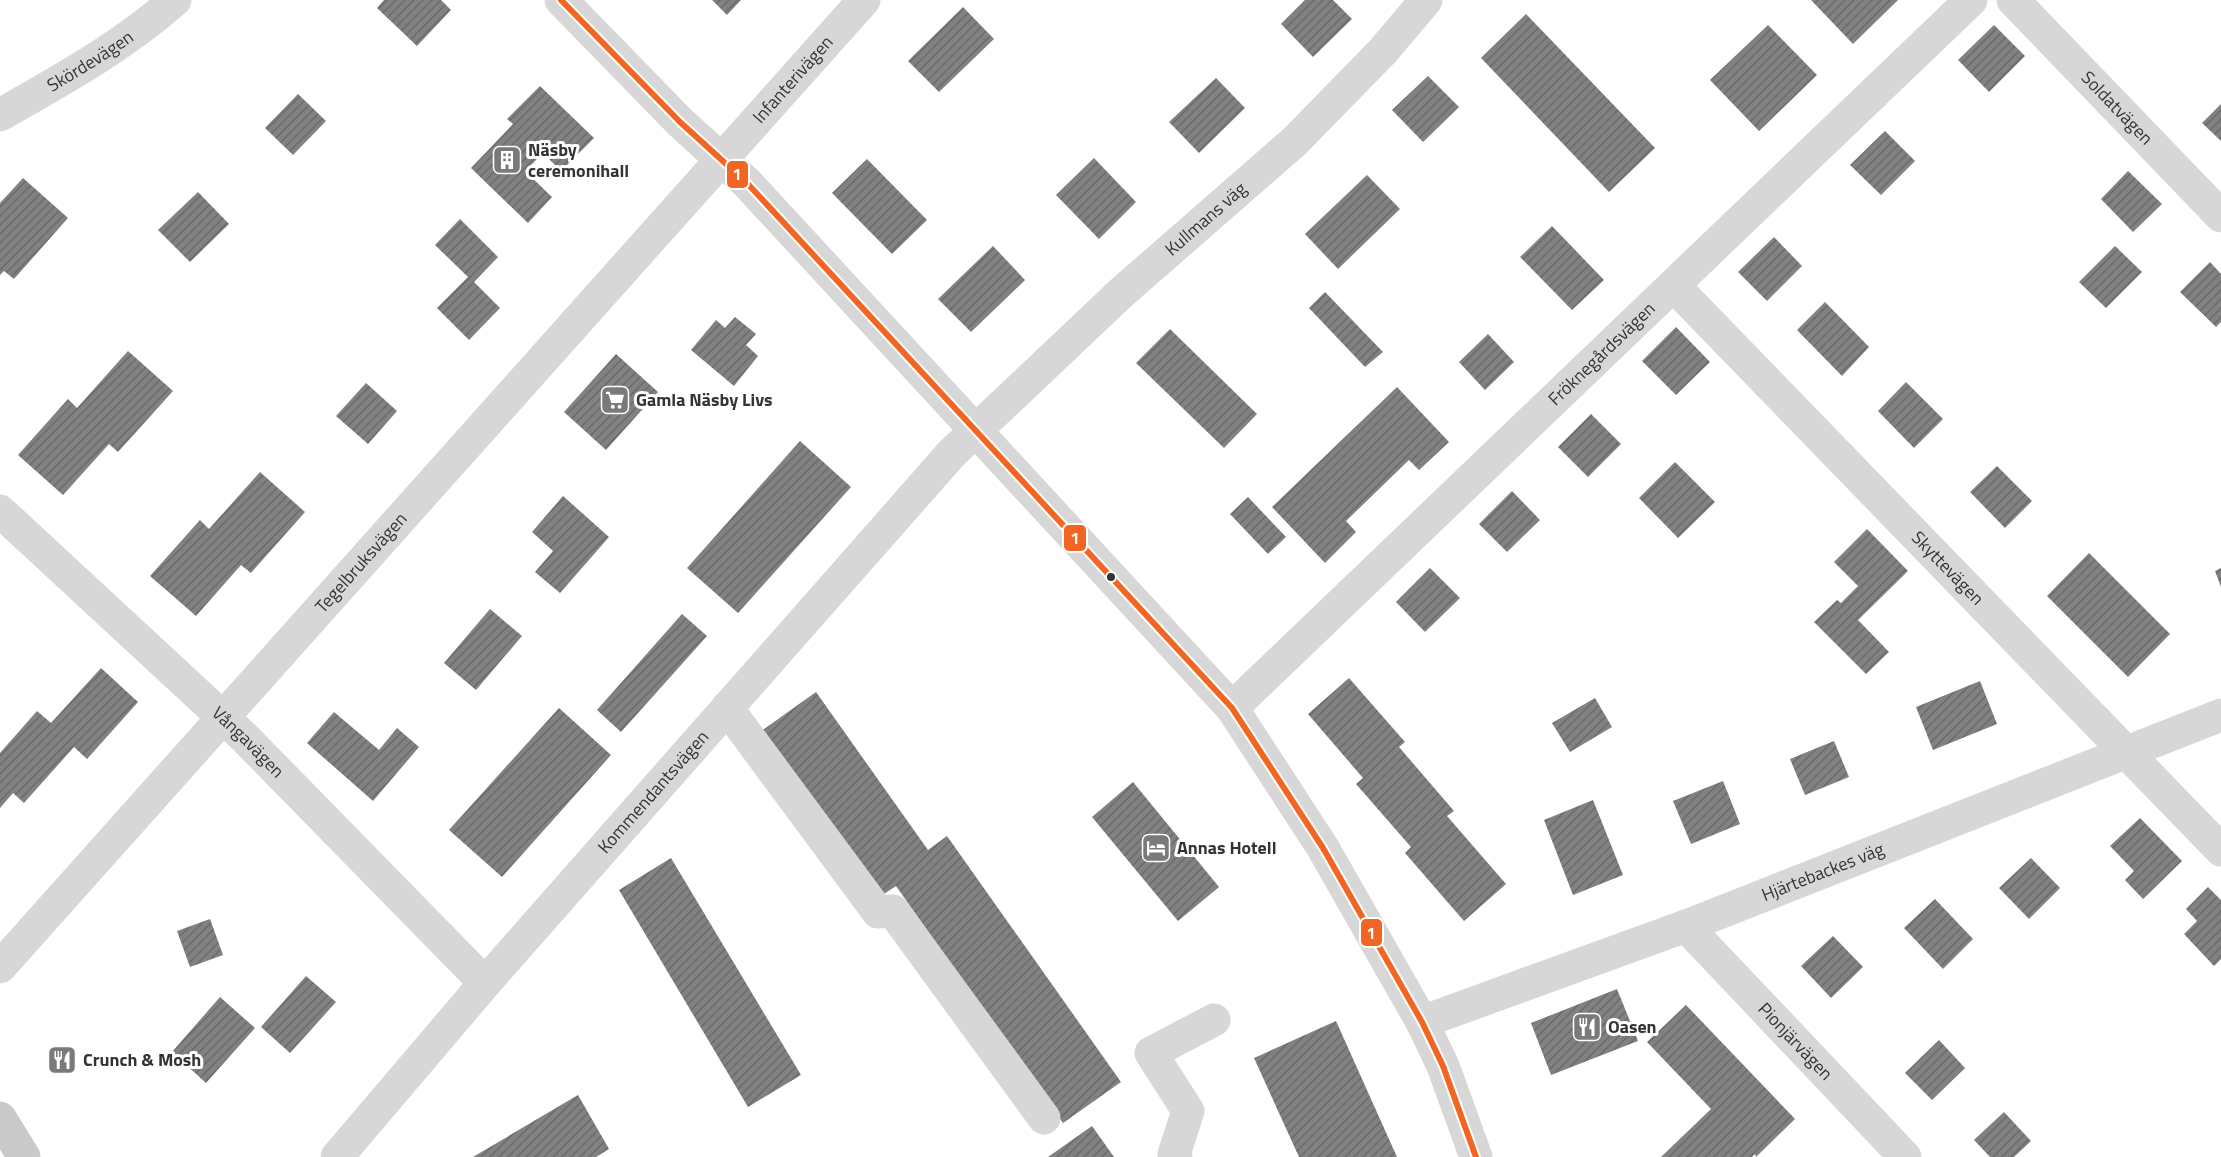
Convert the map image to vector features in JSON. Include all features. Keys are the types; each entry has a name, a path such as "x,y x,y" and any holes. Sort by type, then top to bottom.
{"main road":[{"path":"0,1118 24,1157"}],"street":[{"name":"Skördevägen","path":"0,115 96,60 151,22 175,0"},
{"path":"561,0 680,122 747,183 1233,708 1323,848 1422,1022 1443,1066 1476,1157"},
{"name":"Infanterivägen","path":"722,160 864,0"},
{"name":"Kullmans väg","path":"975,431 1121,293 1294,142 1383,51 1426,0"},
{"name":"Fröknegårdsvägen","path":"1233,708 1971,0"},
{"name":"Soldatvägen","path":"2013,0 2221,216"},
{"name":"Tegelbruksvägen","path":"0,967 722,160"},
{"name":"Skyttevägen","path":"1674,286 2221,850"},
{"name":"Kommendantsvägen","path":"337,1157 485,983 952,453 975,431"},
{"name":"Vångavägen","path":"0,511 223,718 485,983"},
{"path":"728,708 878,912 892,911 1044,1118"},
{"name":"Hjärtebackes väg","path":"1422,1022 1686,926 2221,715"},
{"name":"Pionjärvägen","path":"1686,926 1905,1157"},
{"path":"1176,1157 1174,1154 1188,1111 1150,1053 1214,1020"}],"building":[{"path":"384,0 441,0 451,10 417,46 377,8"},
{"path":"712,0 741,0 727,15"},
{"path":"1305,0 1333,0 1352,19 1313,57 1281,24"},
{"path":"1811,0 1898,0 1853,44"},
{"path":"963,7 994,39 939,92 908,61"},
{"path":"1526,14 1655,148 1609,192 1481,58"},
{"path":"1768,25 1817,75 1759,131 1710,80"},
{"path":"1994,25 2025,56 1989,92 1958,60"},
{"path":"1428,76 1459,107 1423,142 1392,110"},
{"path":"1216,78 1245,108 1199,153 1169,122"},
{"name":"Näsby ceremonihall","path":"540,86 594,138 561,171 543,153 525,171 552,197 528,223 471,168 513,124 507,119"},
{"path":"298,94 326,121 293,155 265,128"},
{"path":"2221,104 2221,141 2202,123"},
{"path":"1885,131 1915,161 1881,195 1850,165"},
{"path":"1094,158 1136,202 1099,239 1056,195"},
{"path":"867,159 927,220 892,254 832,193"},
{"path":"2128,171 2162,204 2133,232 2101,199"},
{"path":"1367,175 1400,209 1338,269 1305,234"},
{"path":"23,178 68,218 14,279 4,271 0,275 0,203"},
{"path":"198,192 229,224 190,262 158,230"},
{"path":"460,219 498,257 474,282 500,308 469,340 437,308 468,277 435,245"},
{"path":"1552,226 1604,280 1572,310 1520,257"},
{"path":"1774,237 1802,266 1767,301 1738,272"},
{"path":"993,246 1025,280 971,332 938,299"},
{"path":"2115,246 2142,272 2106,308 2079,282"},
{"path":"2210,262 2221,274 2221,322 2216,327 2180,292"},
{"path":"1325,292 1383,352 1365,367 1309,308"},
{"path":"1825,302 1869,347 1842,376 1797,330"},
{"path":"735,317 756,334 746,345 758,356 734,386 691,350 716,320 725,328"},
{"path":"1676,327 1710,362 1676,395 1642,361"},
{"path":"1170,329 1257,414 1224,448 1136,363"},
{"path":"1488,334 1514,362 1485,390 1459,362"},
{"path":"128,351 173,391 118,452 109,444 63,495 18,455 68,399 77,408"},
{"path":"616,354 658,392 606,450 564,412"},
{"path":"1906,382 1943,419 1914,448 1878,411"},
{"path":"366,383 397,411 368,444 336,416"},
{"path":"1397,387 1449,442 1419,470 1409,460 1346,521 1356,532 1325,563 1272,507"},
{"path":"1591,414 1621,444 1588,477 1558,447"},
{"path":"800,441 851,487 738,613 687,568"},
{"path":"1675,462 1715,502 1678,538 1639,498"},
{"path":"1997,466 2032,501 2005,528 1970,492"},
{"path":"260,472 305,512 251,573 241,565 196,616 150,576 200,520 209,529"},
{"path":"1512,491 1540,520 1507,552 1479,524"},
{"path":"563,496 609,537 560,593 535,572 553,551 532,532"},
{"path":"1248,497 1286,537 1268,554 1230,514"},
{"path":"1867,529 1908,571 1858,620 1889,652 1866,674 1814,622 1837,600 1841,603 1858,586 1834,562"},
{"path":"2089,553 2170,634 2128,677 2047,596"},
{"path":"1430,568 1460,598 1425,632 1396,602"},
{"path":"2221,568 2221,587 2215,571"},
{"path":"490,609 522,636 476,690 444,663"},
{"path":"682,614 707,636 621,732 597,710"},
{"path":"101,668 138,702 87,759 74,747 24,803 13,793 0,808 0,753 37,711 51,723"},
{"path":"1349,678 1405,742 1399,747 1454,811 1447,816 1506,884 1464,921 1405,853 1411,847 1356,784 1363,778 1308,714"},
{"path":"1980,681 1997,724 1933,750 1916,707"},
{"path":"816,692 928,850 947,836 1121,1082 1063,1123 896,886 878,898 760,732"},
{"path":"1595,698 1612,727 1570,752 1552,723"},
{"path":"559,708 611,755 502,877 449,830"},
{"path":"334,712 379,750 397,728 419,747 373,801 307,743"},
{"path":"1834,741 1849,777 1805,795 1790,759"},
{"path":"1723,781 1740,824 1691,844 1673,801"},
{"path":"1133,782 1219,887 1178,921 1092,817"},
{"path":"1593,800 1623,875 1573,895 1544,820"},
{"path":"2140,818 2182,861 2143,899 2125,880 2134,871 2110,846"},
{"path":"671,858 801,1075 748,1107 619,890"},
{"path":"2031,858 2060,888 2029,919 1999,888"},
{"path":"2208,887 2221,900 2221,959 2214,966 2184,934 2197,921 2186,909"},
{"path":"1935,899 1973,939 1943,969 1904,928"},
{"path":"210,919 223,955 190,967 177,931"},
{"path":"1833,936 1863,967 1831,998 1801,966"},
{"path":"306,976 336,1002 290,1053 261,1027"},
{"path":"1617,989 1638,1041 1551,1075 1531,1023"},
{"path":"220,997 255,1028 206,1083 172,1052"},
{"path":"1686,1005 1795,1119 1756,1157 1755,1154 1752,1157 1661,1157 1711,1109 1647,1042"},
{"path":"1336,1021 1397,1157 1299,1157 1254,1058"},
{"path":"1939,1040 1965,1068 1932,1100 1905,1073"},
{"path":"578,1095 609,1149 596,1157 473,1157"},
{"path":"2004,1112 2031,1141 2014,1157 1990,1157 1974,1140"},
{"path":"1092,1126 1114,1157 1048,1157"}],"transit line":[{"name":"1","path":"561,0 680,122 747,183 1232,708 1323,848 1422,1022 1443,1066 1476,1157"}],"place":[{"name":"Näsby ceremonihall","path":"507,160"},
{"name":"Gamla Näsby Livs","path":"615,400"},
{"name":"Annas Hotell","path":"1156,848"},
{"name":"Oasen","path":"1587,1027"},
{"name":"Crunch & Mosh","path":"62,1060"}]}
